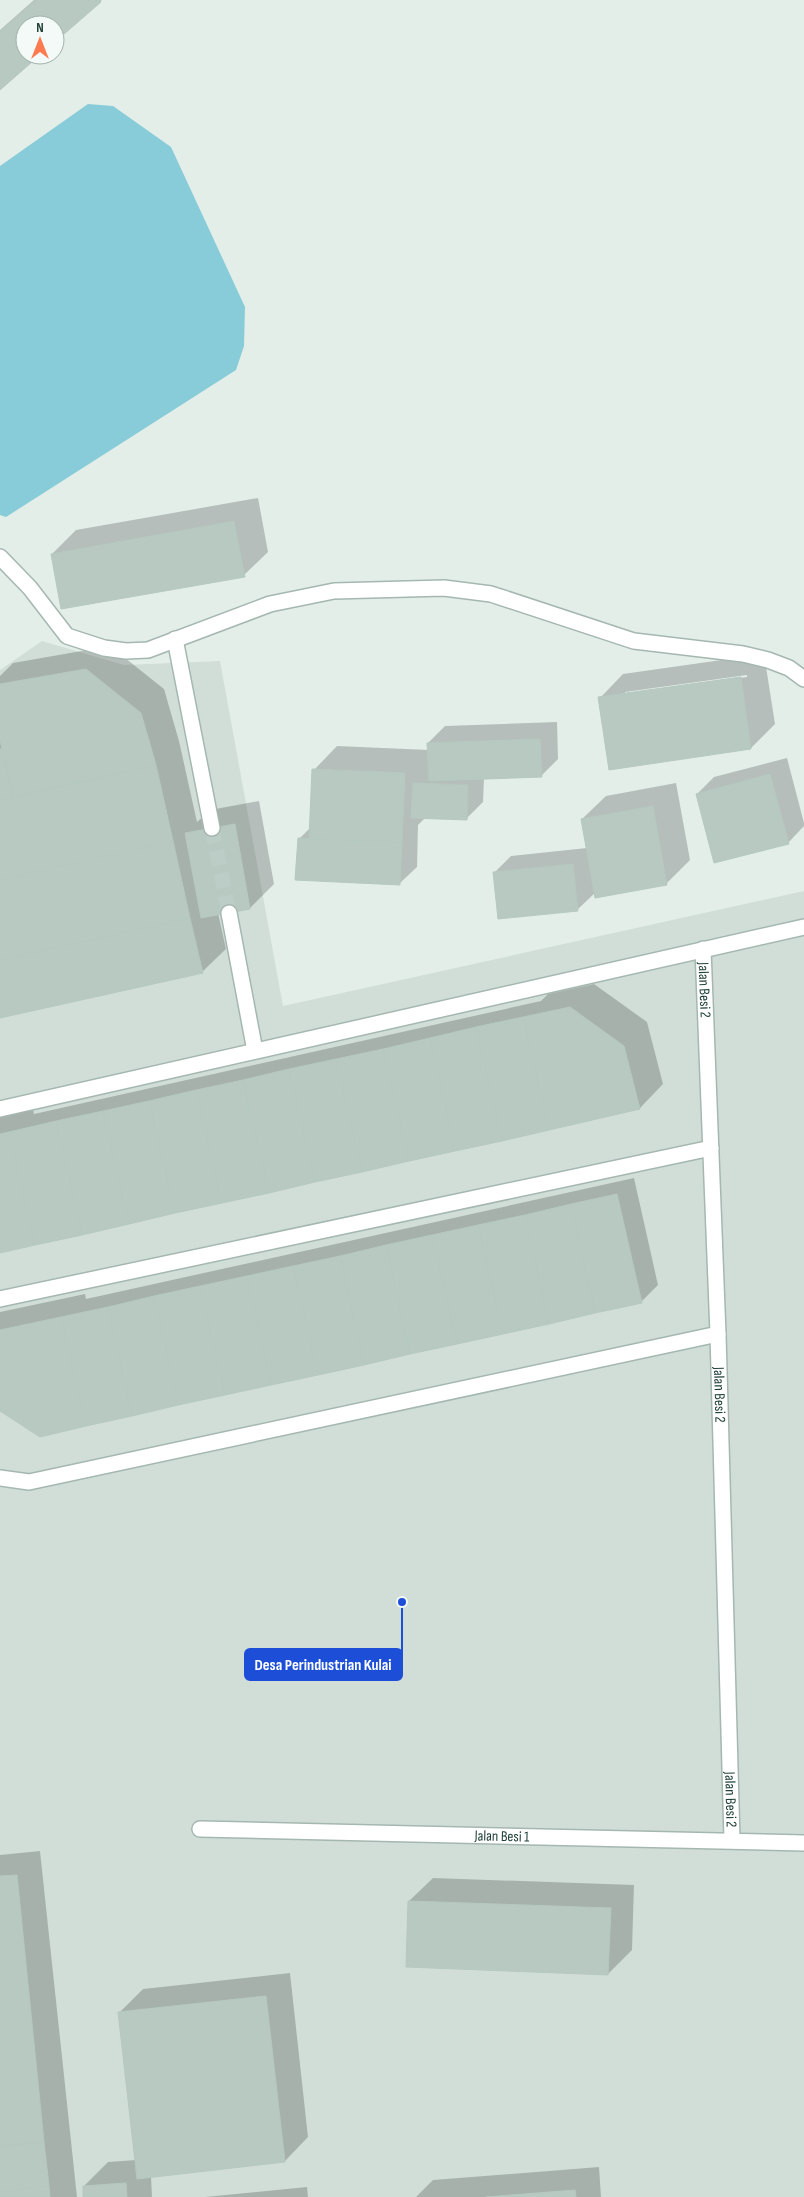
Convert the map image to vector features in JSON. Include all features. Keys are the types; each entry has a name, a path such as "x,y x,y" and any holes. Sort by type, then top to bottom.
{"street":[{"path":"0,557 30,588 67,636 104,648 126,651 148,650 270,604 334,591 444,588 492,594 634,641 742,654 768,660 789,668 804,679"},
{"path":"175,639 212,828"},
{"path":"228,913 255,1051"},
{"path":"0,1109 804,927"},
{"name":"Jalan Besi 2","path":"703,949 718,1334 732,1840"},
{"path":"0,1299 711,1148"},
{"path":"0,1478 30,1482 718,1334"},
{"name":"Jalan Besi 1","path":"200,1829 804,1843"}],"shaded area":[{"path":"42,641 124,665 220,661 283,1006 804,891 804,2197 0,2197 0,670"}],"water":[{"path":"88,104 113,106 171,147 245,307 244,346 236,370 6,517 0,515 0,166"}],"building":[{"path":"36,0 99,0 101,2 65,33 65,15 19,15"},
{"path":"15,18 15,65 29,65 0,90 0,31"},
{"path":"234,521 245,577 61,609 51,554"},
{"path":"86,669 141,713 156,765 13,797 0,740 0,684"},
{"path":"741,677 751,749 609,770 598,697"},
{"path":"540,739 542,777 429,781 427,743"},
{"path":"0,749 2,749 13,797 0,800"},
{"path":"156,765 173,841 0,880 0,800"},
{"path":"312,769 405,773 402,843 309,839"},
{"path":"770,774 789,844 714,863 696,794"},
{"path":"413,783 468,785 467,820 411,818"},
{"path":"653,806 667,885 595,898 581,819"},
{"path":"235,824 250,909 201,918 185,833"},
{"path":"298,838 402,843 400,885 295,880"},
{"path":"173,841 190,918 0,960 0,880"},
{"path":"573,864 578,911 498,919 493,872"},
{"path":"190,918 203,973 0,1018 0,960"},
{"path":"570,1007 624,1046 640,1109 549,1130 523,1017"},
{"path":"523,1017 549,1130 502,1141 476,1027"},
{"path":"476,1027 502,1141 455,1151 430,1038"},
{"path":"430,1038 455,1151 409,1161 383,1049"},
{"path":"383,1049 409,1161 362,1172 336,1059"},
{"path":"336,1059 362,1172 315,1182 289,1069"},
{"path":"289,1069 315,1182 269,1193 243,1080"},
{"path":"243,1080 269,1193 222,1203 196,1090"},
{"path":"196,1090 222,1203 175,1213 149,1101"},
{"path":"149,1101 175,1213 129,1224 103,1111"},
{"path":"103,1111 129,1224 82,1235 56,1121"},
{"path":"56,1121 82,1235 35,1245 9,1132"},
{"path":"9,1132 35,1245 0,1253 0,1134"},
{"path":"617,1194 642,1303 595,1313 571,1204"},
{"path":"571,1204 595,1313 549,1324 525,1215"},
{"path":"525,1215 549,1324 503,1334 478,1225"},
{"path":"478,1225 503,1334 457,1344 432,1235"},
{"path":"432,1235 457,1344 410,1354 386,1245"},
{"path":"386,1245 410,1354 364,1365 340,1256"},
{"path":"340,1256 364,1365 318,1375 293,1266"},
{"path":"293,1266 318,1375 271,1385 247,1276"},
{"path":"247,1276 271,1385 225,1395 200,1286"},
{"path":"200,1286 225,1395 178,1405 154,1296"},
{"path":"154,1296 178,1405 132,1416 108,1307"},
{"path":"108,1307 132,1416 86,1426 61,1317"},
{"path":"61,1317 86,1426 40,1437 0,1411 0,1330"},
{"path":"17,1875 44,2142 0,2146 0,1876"},
{"path":"408,1901 611,1908 608,1975 406,1967"},
{"path":"266,1996 285,2162 137,2179 118,2012"},
{"path":"44,2142 49,2186 0,2191 0,2146"},
{"path":"126,2183 127,2197 83,2197 83,2186"},
{"path":"49,2186 50,2197 0,2197 0,2191"},
{"path":"575,2190 576,2197 486,2197"}],"tunnel":[{"path":"212,828 229,913"}],"place":[{"name":"Desa Perindustrian Kulai","path":"402,1602"}]}
